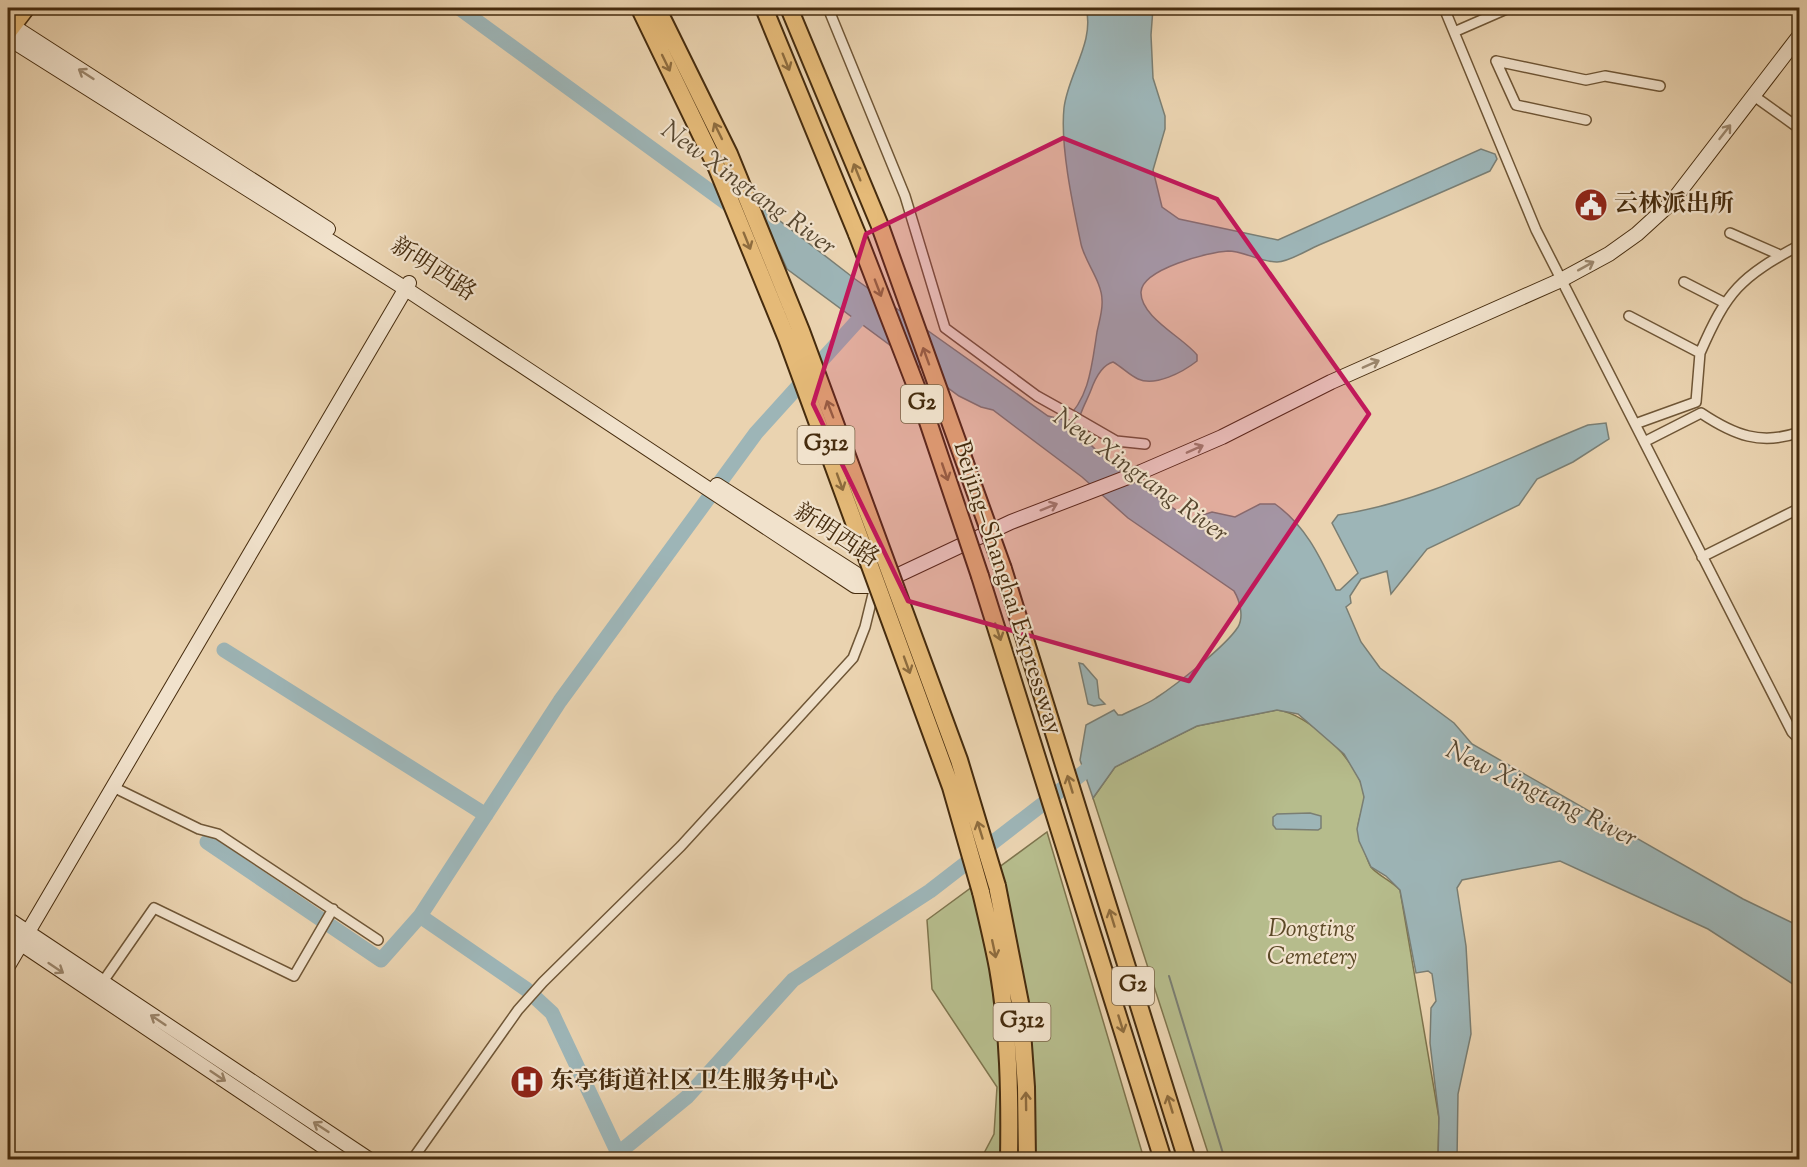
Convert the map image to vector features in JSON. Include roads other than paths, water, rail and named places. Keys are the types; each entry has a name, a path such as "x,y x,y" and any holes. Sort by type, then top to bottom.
{"highway":[{"name":"G312","path":"646,8 729,154 801,332 958,760 997,886 1020,1003 1026,1087 1027,1160"},
{"name":"G312","path":"646,8 717,168 786,339 951,787 981,892 998,969 1005,1031 1009,1160"},
{"name":"Beijing–Shanghai Expressway","path":"764,8 857,234 917,389 1042,770 1163,1160"},
{"name":"Beijing–Shanghai Expressway","path":"789,8 880,226 1003,569 1187,1160"}],"main road":[{"path":"9,30 27,8"}],"street":[{"path":"828,8 905,196 945,328 1037,396 1080,421 1116,441 1145,444"},
{"path":"1444,8 1536,230 1792,732 1800,740"},
{"path":"1454,32 1509,8"},
{"name":"新明西路","path":"9,30 874,586"},
{"path":"412,1160 518,1010 543,982 681,846 853,658 865,627 874,586 1011,522 1141,472 1222,437 1331,382 1561,280 1609,254 1637,234 1671,202 1800,35"},
{"path":"1586,120 1516,105 1496,61 1586,80 1605,76 1660,86"},
{"path":"1754,96 1800,129"},
{"path":"1730,233 1780,255"},
{"path":"1635,424 1696,402 1700,353 1718,311 1744,279 1780,255 1800,245"},
{"path":"1684,282 1725,303"},
{"path":"8,966 408,285"},
{"path":"1629,316 1700,353"},
{"path":"1644,442 1701,413 1751,439 1780,439 1800,432"},
{"path":"1702,557 1800,508"},
{"path":"113,787 190,825 218,834 378,940"},
{"path":"102,983 154,908 294,976 333,910"},
{"path":"8,920 24,939 343,1160"},
{"path":"8,935 24,939 102,983 370,1160"}],"water":[{"path":"1086,8 1153,8 1151,35 1153,78 1165,116 1165,129 1153,170 1162,207 1179,219 1278,240 1481,149 1495,154 1497,159 1490,171 1287,260 1271,262 1228,251 1192,258 1152,276 1144,284 1141,292 1143,301 1155,318 1191,348 1197,355 1197,361 1177,374 1152,381 1138,379 1113,362 1109,364 1097,377 1080,415 1078,425 1084,438 1129,477 1191,519 1212,512 1235,517 1260,504 1275,504 1304,532 1336,590 1340,590 1358,573 1332,523 1338,515 1370,509 1434,490 1588,425 1606,423 1609,439 1573,462 1537,479 1519,505 1427,549 1391,594 1387,571 1361,579 1350,596 1351,603 1346,607 1361,642 1380,668 1454,723 1472,744 1743,899 1799,926 1799,988 1708,929 1560,861 1462,880 1457,888 1466,946 1471,1034 1458,1094 1457,1159 1438,1159 1439,1118 1430,1043 1431,1008 1436,1001 1432,974 1428,971 1416,973 1400,890 1386,876 1371,867 1359,841 1357,829 1364,797 1360,781 1344,754 1298,714 1277,710 1197,726 1115,767 1093,798 1080,760 1086,725 1114,710 1118,715 1122,715 1152,700 1176,684 1212,654 1232,635 1240,623 1241,609 1234,591 1128,518 1082,477 993,410 959,396 787,269 758,204 855,279 1048,416 1065,420 1085,391 1102,304 1099,286 1081,244 1074,212 1063,123 1066,95 1087,33"},
{"path":"1079,663 1083,664 1097,680 1099,698 1105,704 1094,706 1088,704"},
{"path":"1310,813 1321,816 1321,828 1318,830 1276,829 1273,825 1273,817 1277,814"}],"waterway":[{"name":"New Xingtang River","path":"459,8 788,248"},
{"path":"618,1153 552,1013 526,989 420,916 560,701 756,433 869,308"},
{"path":"224,650 486,815"},
{"path":"610,1160 687,1097 793,980 930,891 1101,759"},
{"path":"207,842 381,960 420,916"},
{"path":"1169,976 1225,1160"}],"place":[{"name":"云林派出所","path":"1591,205"},
{"name":"东亭街道社区卫生服务中心","path":"527,1082"}],"park label":[{"name":"Dongting Cemetery","path":"1312,944"}]}
